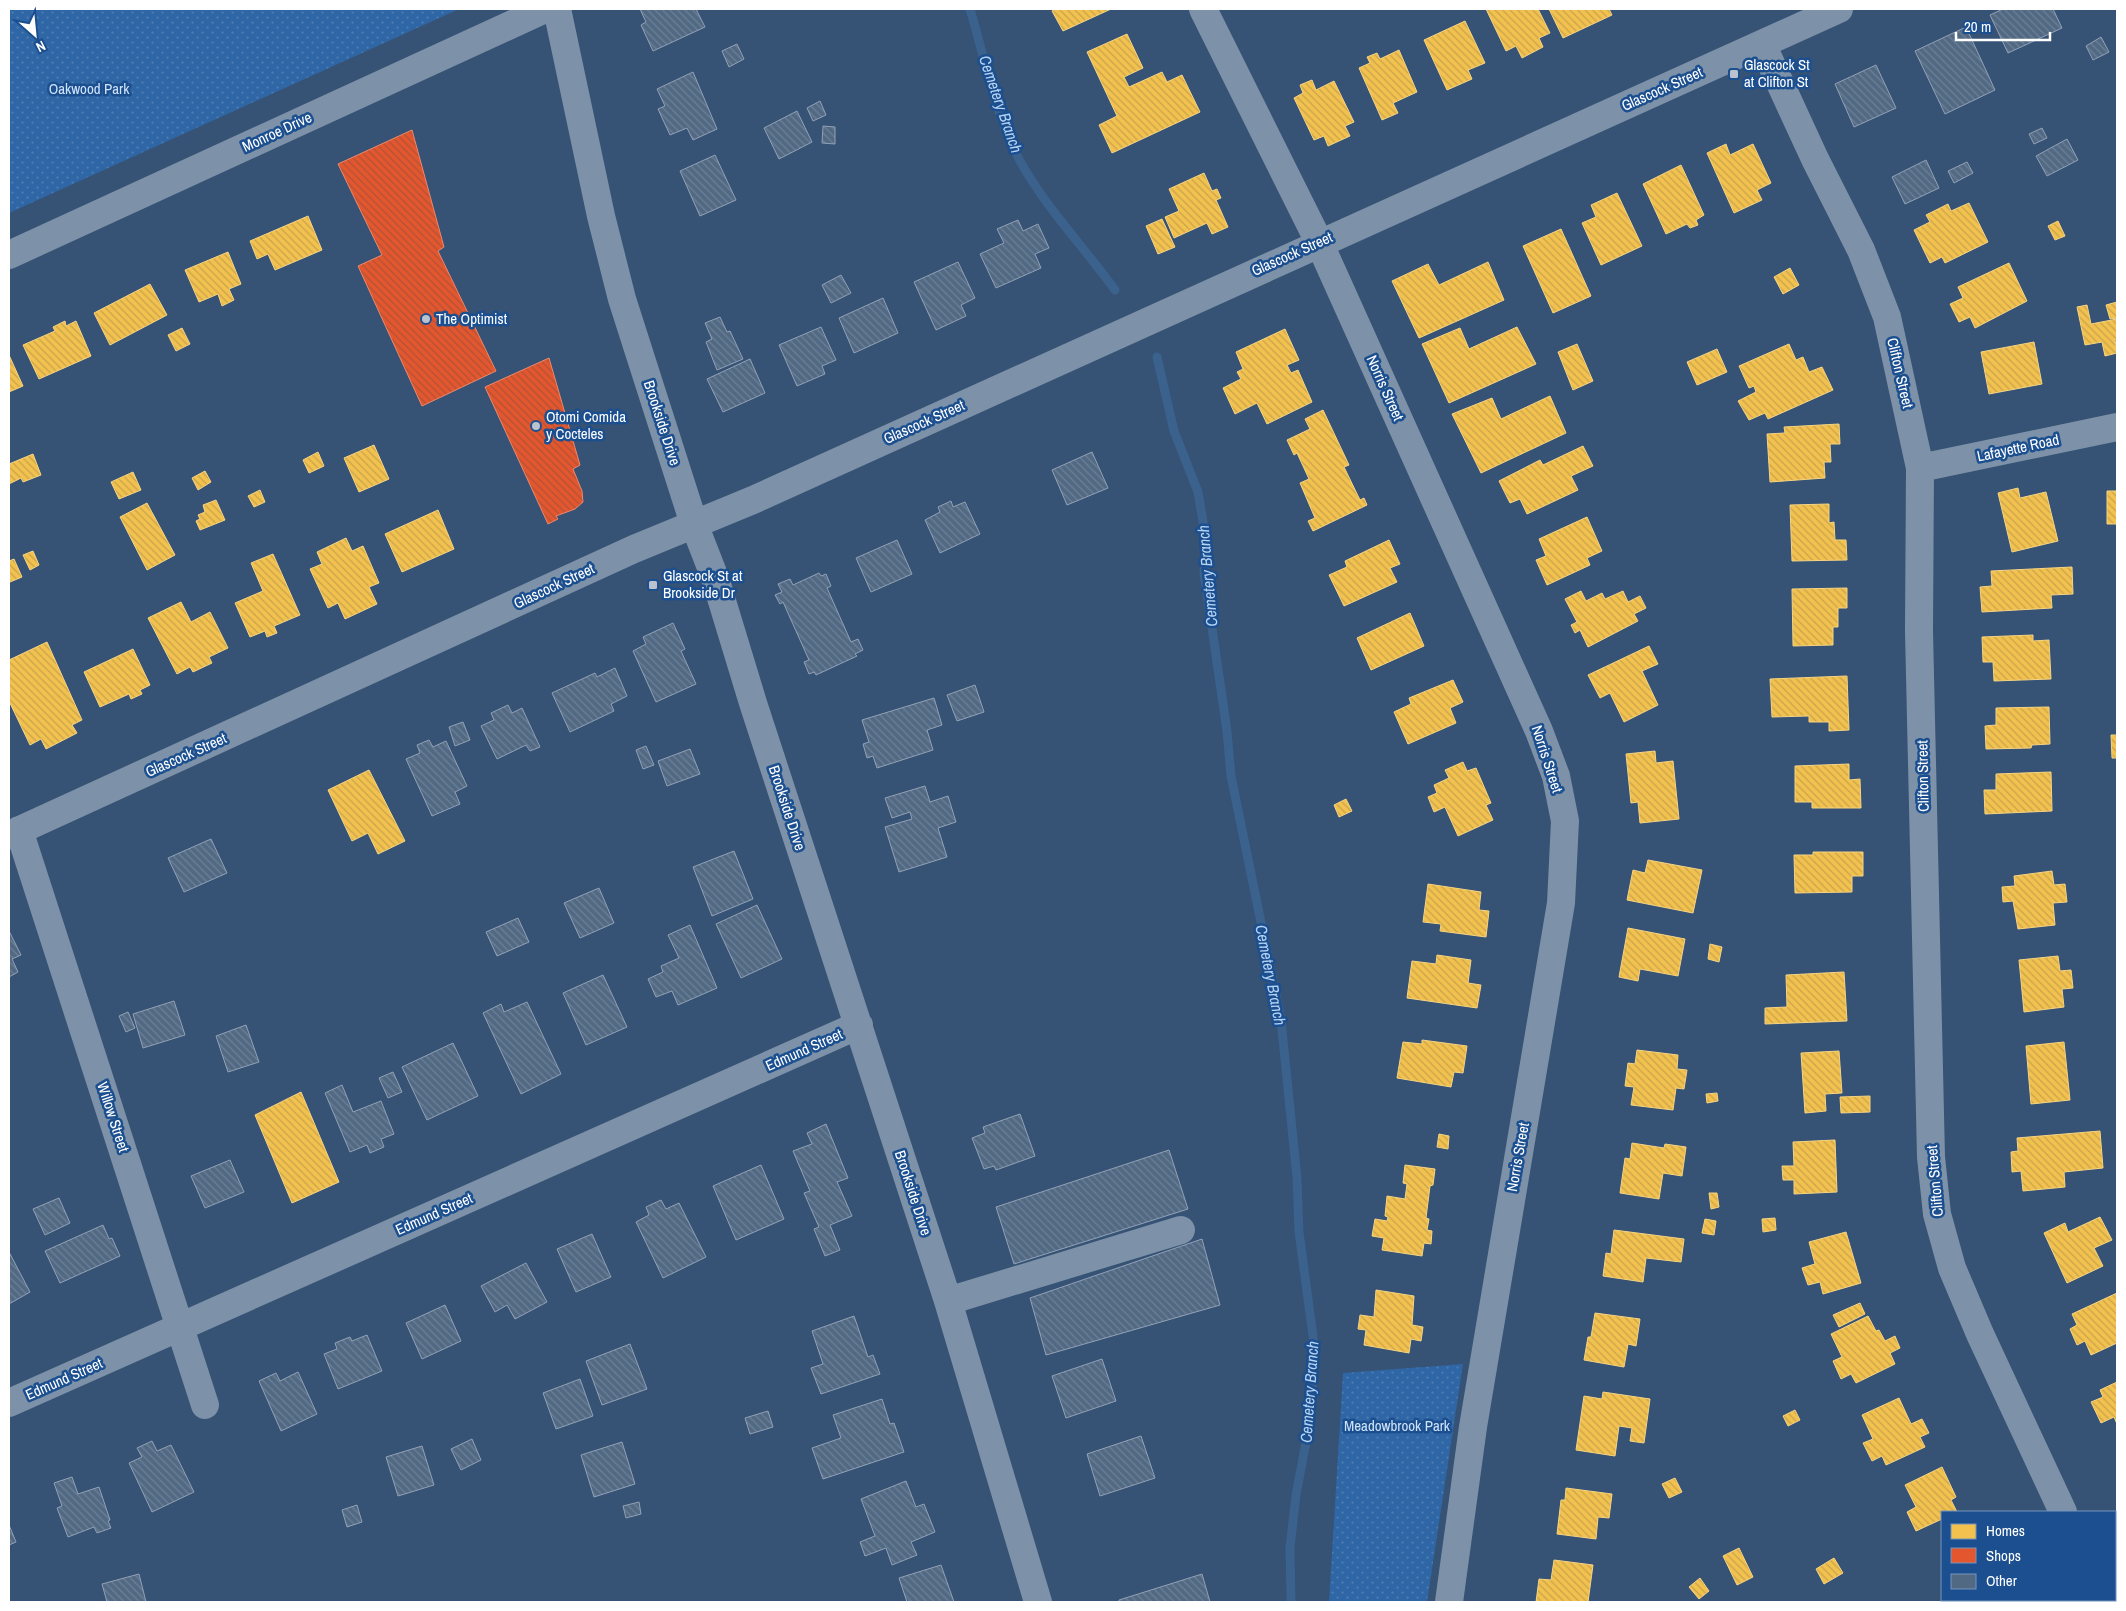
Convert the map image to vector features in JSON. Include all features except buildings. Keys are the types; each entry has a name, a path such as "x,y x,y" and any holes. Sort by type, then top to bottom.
{"street":[{"name":"Monroe Drive","path":"9,255 545,9"},
{"name":"Brookside Drive","path":"557,9 601,216 622,299 694,524 715,578 753,703 948,1301 1038,1602"},
{"name":"Norris Street","path":"1203,9 1319,242 1540,731 1556,776 1565,821 1561,903 1473,1427 1449,1602"},
{"name":"Glascock Street","path":"14,833 634,549 935,418 1319,242 1839,9"},
{"name":"Clifton Street","path":"1762,44 1811,151 1861,250 1884,309 1900,370 1920,468 1919,631 1932,1158 1937,1214 1952,1268 1976,1326 2063,1511"},
{"name":"Lafayette Road","path":"1920,468 2117,427"},
{"name":"Willow Street","path":"14,833 205,1405"},
{"name":"Edmund Street","path":"9,1403 859,1025"},
{"path":"948,1301 1181,1230"}],"green space":[{"name":"Oakwood Park","path":"9,9 459,9 9,213"},
{"name":"Meadowbrook Park","path":"1463,1364 1427,1602 1329,1602 1343,1373"}],"waterway":[{"name":"Cemetery Branch","path":"970,9 997,105 1020,161 1041,195 1115,290"},
{"name":"Cemetery Branch","path":"1157,357 1174,431 1198,492 1206,540 1204,573 1227,731 1231,776 1281,1020 1297,1178 1299,1232 1315,1351 1310,1421 1296,1495 1290,1547 1291,1602"}],"place":[{"name":"Glascock St at Clifton St","path":"1734,74"},
{"name":"The Optimist","path":"426,319"},
{"name":"Otomi Comida y Cocteles","path":"536,426"},
{"name":"Glascock St at Brookside Dr","path":"653,585"}]}
